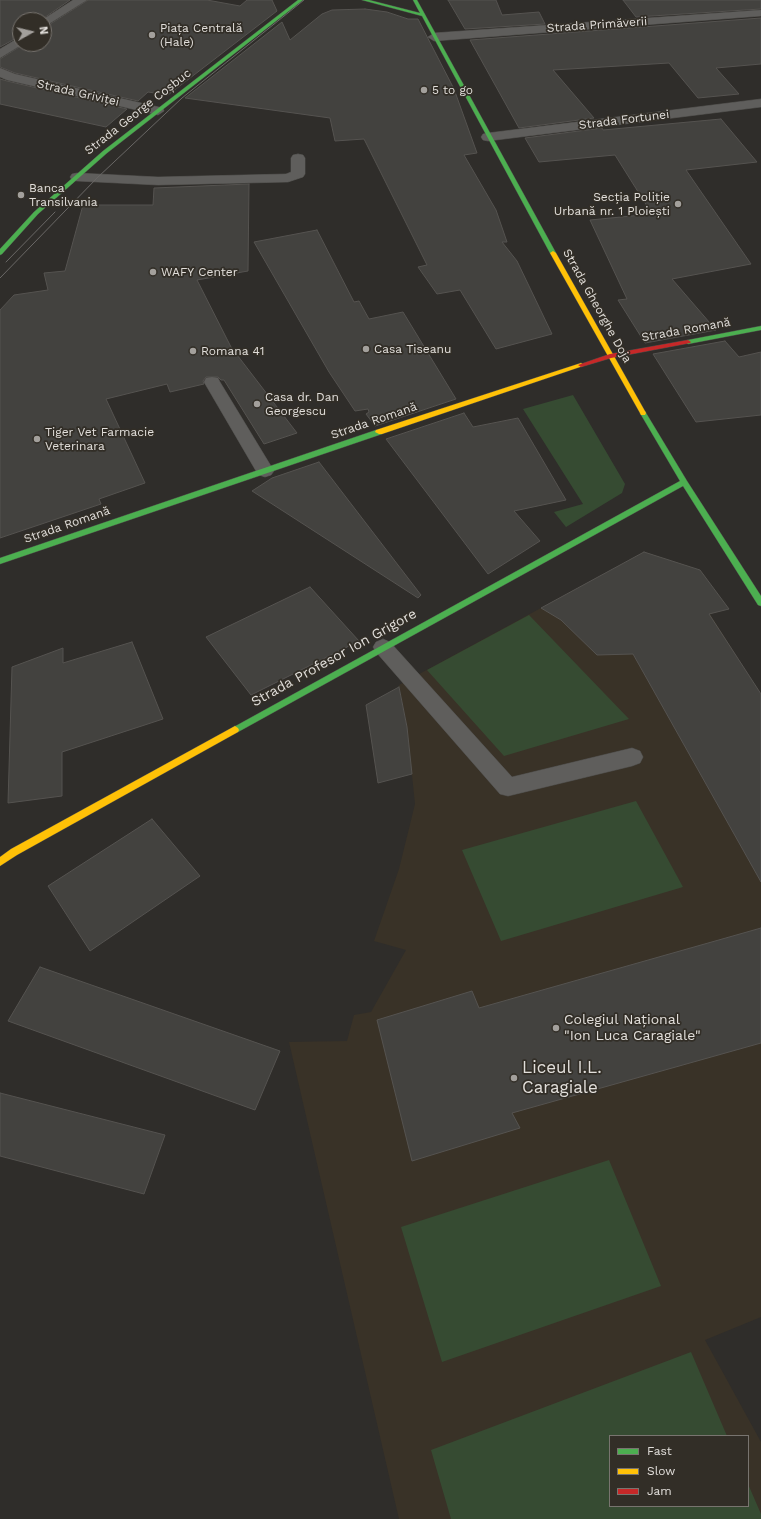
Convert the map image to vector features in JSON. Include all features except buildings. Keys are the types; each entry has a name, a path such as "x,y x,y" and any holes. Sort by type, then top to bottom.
{"main road":[{"name":"Strada George Coșbuc","path":"0,253 36,213 77,177 158,110 301,0"},
{"path":"364,0 422,15"},
{"name":"Strada Gheorghe Doja","path":"415,0 488,137 610,356 684,482 761,603"},
{"name":"Strada Romană","path":"0,560 560,371 610,356 761,328"},
{"name":"Strada Profesor Ion Grigore","path":"5,854 684,482"}],"street":[{"path":"52,19 80,0"},
{"name":"Strada Primăverii","path":"434,37 761,12"},
{"path":"0,54 12,46"},
{"name":"Strada Griviței","path":"0,72 11,78 158,110"},
{"name":"Strada Fortunei","path":"488,137 761,103"},
{"path":"77,177 158,181 288,178 298,174 298,158"},
{"path":"212,382 265,471"},
{"path":"383,647 508,787 632,757"}],"shaded area":[{"name":"Colegiul Național \"Ion Luca Caragiale\"","path":"644,552 700,570 729,609 710,614 761,694 761,1317 705,1340 761,1442 761,1519 399,1519 289,1042 347,1041 354,1015 371,1012 406,950 374,941 399,869 415,804 407,727 399,685"}],"green space":[{"path":"573,395 625,484 622,493 566,527 554,512 583,504 523,409"},
{"path":"529,615 629,719 504,756 427,670"},
{"path":"636,801 683,887 501,941 462,850"},
{"path":"609,1160 661,1286 442,1362 401,1227"},
{"path":"691,1352 727,1435 609,1435 609,1507 749,1507 749,1486 761,1514 761,1519 451,1519 431,1450"}],"tram line":[{"path":"0,278 97,178 182,98 304,0"},
{"path":"6,262 55,212"}],"traffic: fast":[{"path":"0,253 36,213 105,152 301,0"},
{"path":"364,0 422,15"},
{"path":"415,0 553,253"},
{"path":"688,342 761,328"},
{"path":"643,413 684,482 761,603"},
{"path":"0,561 379,432"},
{"path":"235,730 684,482"}],"traffic: slow":[{"path":"553,253 643,413"},
{"path":"379,432 581,365"},
{"path":"0,862 14,852 235,730"}],"traffic: jam":[{"path":"581,365 610,356 688,342"}],"place":[{"name":"Piața Centrală (Hale)","path":"152,35"},
{"name":"5 to go","path":"424,90"},
{"name":"Banca Transilvania","path":"21,195"},
{"name":"Secția Poliție Urbană nr. 1 Ploiești","path":"678,204"},
{"name":"WAFY Center","path":"153,272"},
{"name":"Casa Tiseanu","path":"366,349"},
{"name":"Romana 41","path":"193,351"},
{"name":"Casa dr. Dan Georgescu","path":"257,404"},
{"name":"Tiger Vet Farmacie Veterinara","path":"37,439"},
{"name":"Colegiul Național \"Ion Luca Caragiale\"","path":"556,1028"},
{"name":"Liceul I.L. Caragiale","path":"514,1078"}]}
